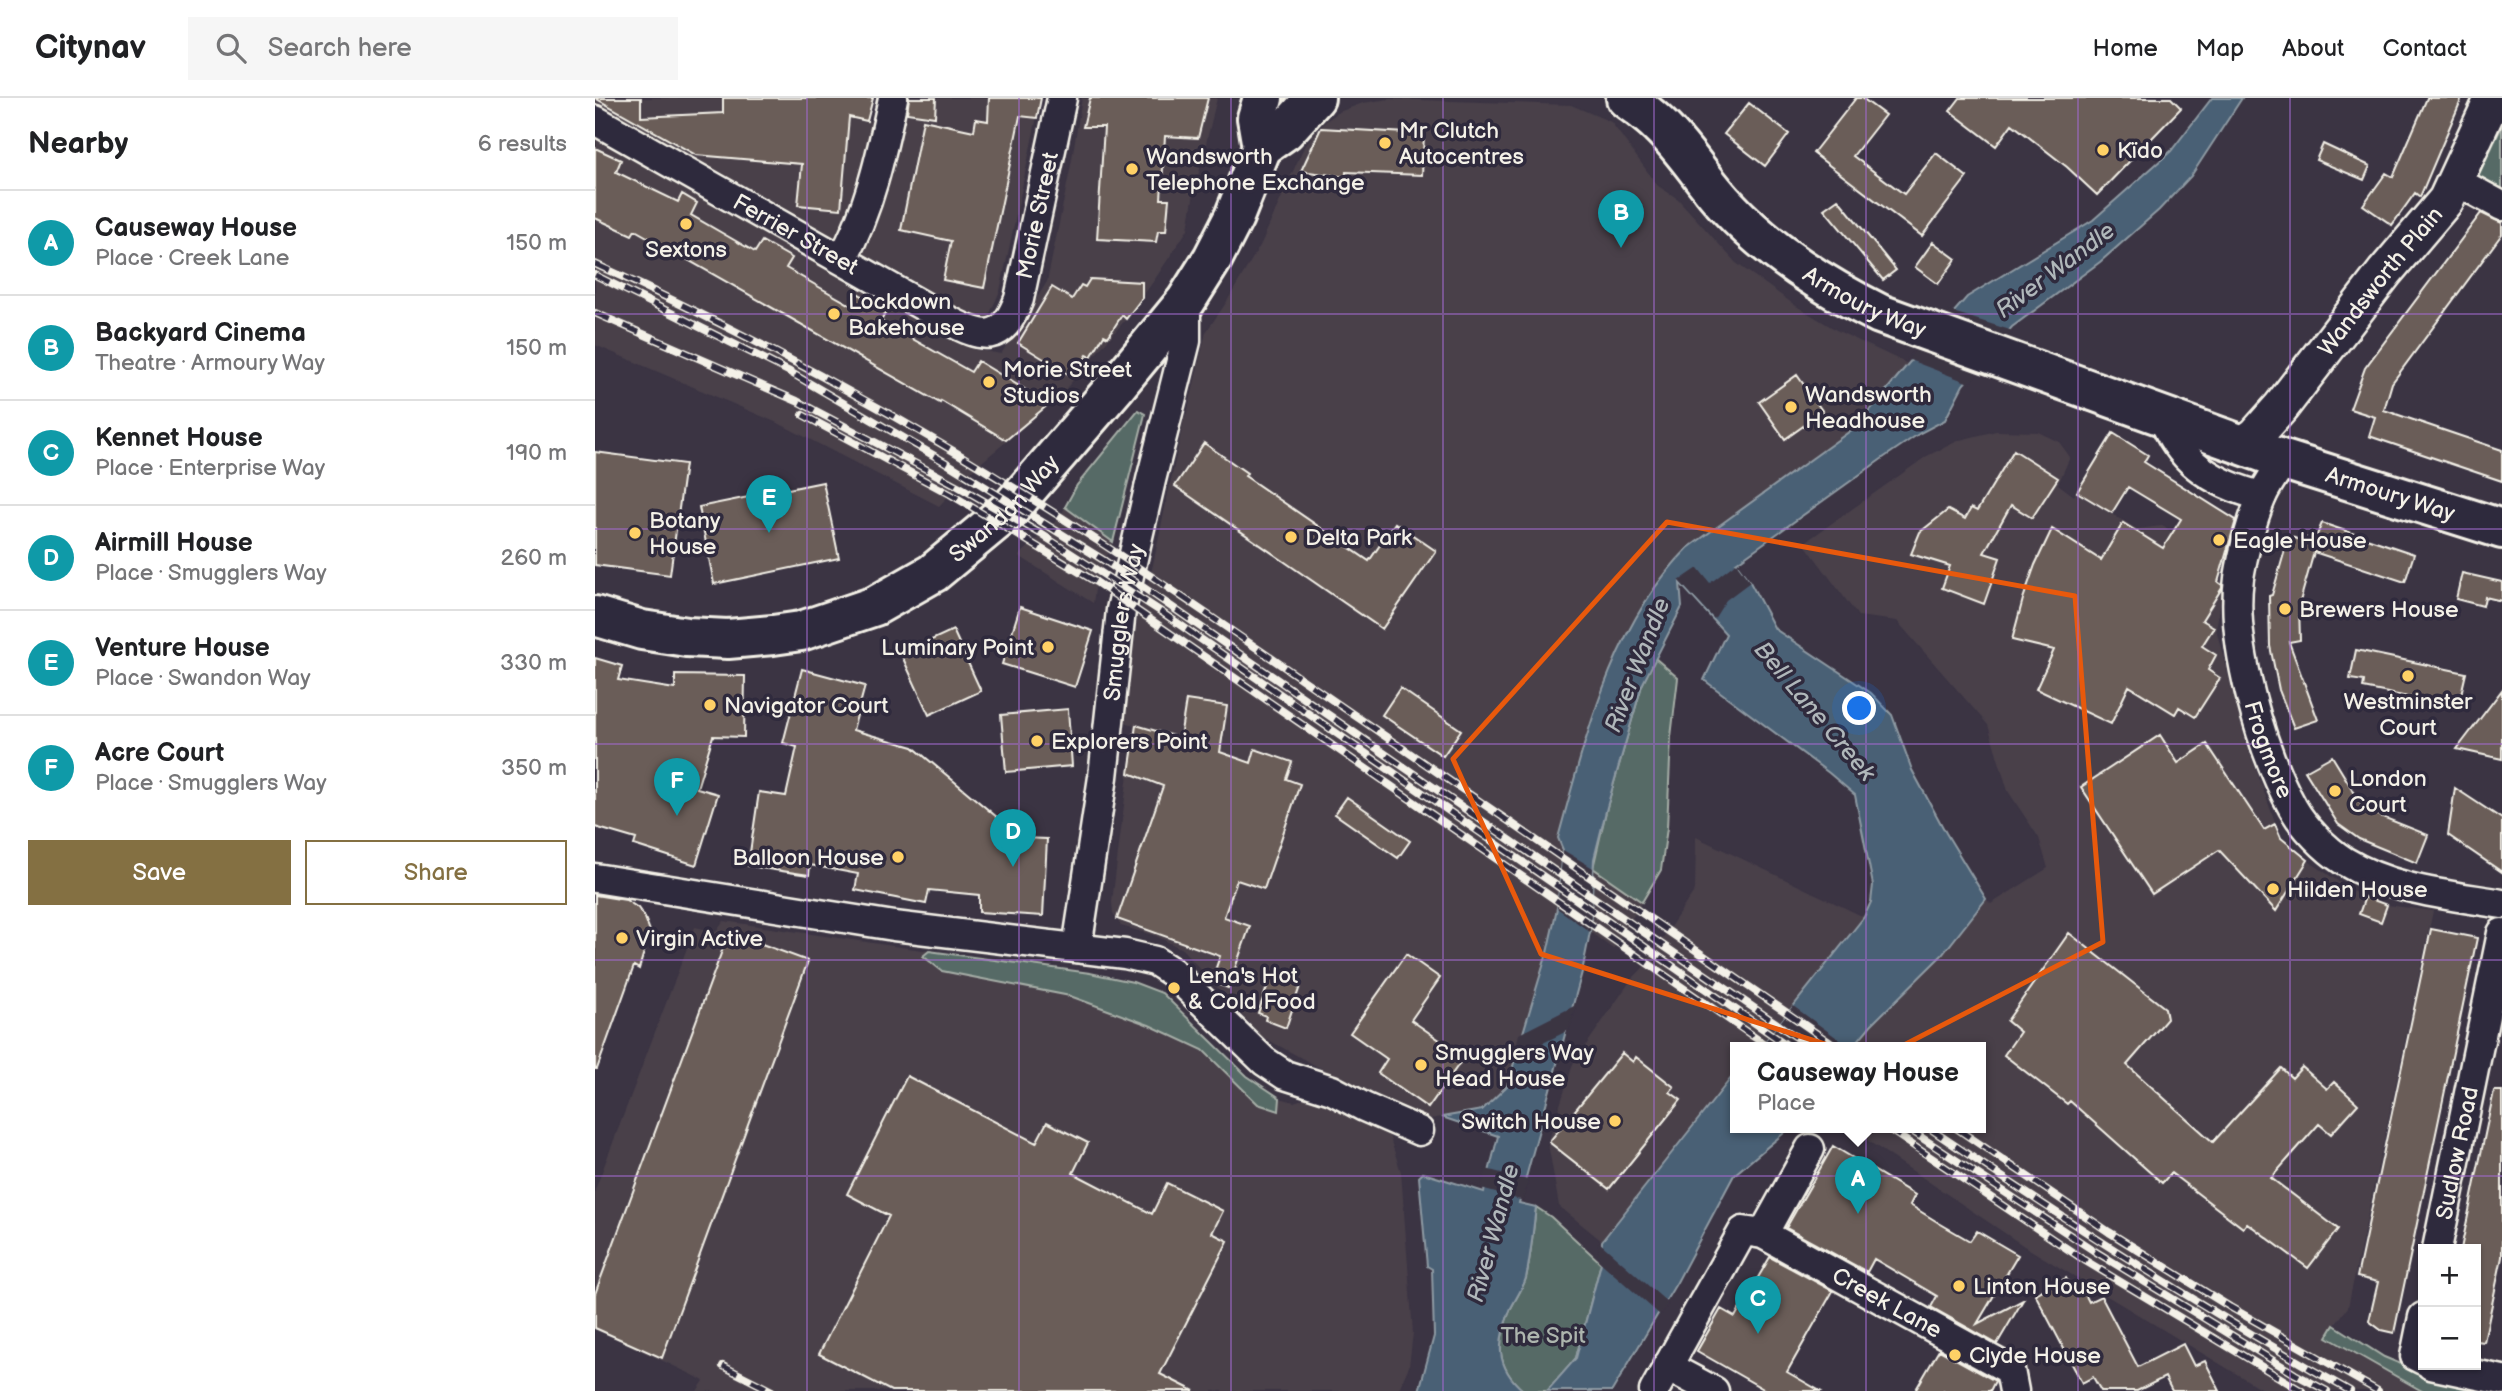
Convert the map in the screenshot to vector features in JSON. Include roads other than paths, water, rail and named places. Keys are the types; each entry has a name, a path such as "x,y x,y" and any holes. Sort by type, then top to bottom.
{"highway":[{"name":"Swandon Way","path":"595,616 642,630 687,637 728,639 801,631 875,606 933,573 1009,510 1186,301 1213,258 1234,217 1262,147 1257,118 1263,98"},
{"path":"1262,147 1285,131 1315,98"},
{"name":"Armoury Way","path":"1626,98 1660,112 1728,207 1757,235 1797,266 1838,293 1869,309 2284,460 2502,529"}],"main road":[{"name":"Wandsworth Plain","path":"2242,445 2256,435 2281,407 2385,272 2445,200 2493,98"}],"street":[{"path":"842,259 857,228 871,187 893,98"},
{"name":"Morie Street","path":"1001,329 1015,310 1024,282 1062,98"},
{"name":"Ferrier Street","path":"595,120 969,331 985,335 994,334 1001,329"},
{"path":"2456,181 2502,206"},
{"name":"Smugglers Way","path":"1077,948 1103,776 1121,610 1186,341 1186,301"},
{"path":"2162,417 2169,435 2187,460 2231,487 2262,496"},
{"name":"Frogmore","path":"2284,460 2262,496 2239,577 2237,601 2240,639 2252,702 2272,759 2294,809 2314,835 2343,860 2377,877 2417,889 2502,904"},
{"path":"595,877 881,924 1125,954 1155,961 1172,972 1264,1061 1285,1075 1332,1090 1419,1131"},
{"name":"Sudlow Road","path":"2438,1244 2502,933"},
{"path":"1654,1391 1667,1366 1810,1149"},
{"name":"Creek Lane","path":"1753,1233 2010,1370 2014,1391"},
{"path":"1667,1366 1714,1391"},
{"path":"2462,1370 2502,1380"}],"water":[{"path":"2212,98 2242,98 2191,176 2159,210 2100,262 2012,327 1963,385 1945,420 1883,458 1736,563 1750,582 1775,629 1871,693 1892,715 1912,770 1986,899 1942,955 1857,1042 1765,1042 1864,917 1871,902 1873,885 1855,795 1704,680 1726,634 1680,583 1682,607 1642,685 1607,807 1594,859 1590,932 1582,972 1519,1203 1536,1207 1533,1234 1526,1278 1506,1320 1501,1352 1507,1372 1524,1391 1419,1391 1434,1336 1432,1269 1427,1266 1419,1177 1423,1173 1484,1192 1498,1136 1442,1117 1482,1110 1507,1086 1547,953 1557,908 1563,850 1558,838 1591,722 1621,647 1640,611 1662,578 1688,548 1857,426 1967,297 2093,220 2171,151"},
{"path":"1730,1079 1730,1133 1784,1133 1734,1175 1677,1282 1612,1391 1547,1391 1576,1358 1601,1263 1602,1241"}],"railway":[{"path":"595,264 782,355 1023,493 1187,600 1829,1042"},
{"path":"595,275 788,371 945,462 1105,561 1803,1042"},
{"path":"595,313 797,401 958,486 1041,534 1163,613 1782,1042"},
{"path":"803,415 950,494 1096,582 1761,1042"},
{"path":"1894,1133 2084,1260 2302,1391"},
{"path":"1915,1133 2093,1250 2327,1391"},
{"path":"1936,1133 2137,1264 2350,1391"},
{"path":"1963,1133 2109,1232 2230,1307 2378,1391"},
{"path":"723,1366 772,1391"}],"place":[{"name":"Mr Clutch Autocentres","path":"1385,143"},
{"name":"Kïdo","path":"2103,150"},
{"name":"Wandsworth Telephone Exchange","path":"1132,169"},
{"name":"Sextons","path":"686,224"},
{"name":"Backyard Cinema","path":"1621,248"},
{"name":"Lockdown Bakehouse","path":"834,314"},
{"name":"Morie Street Studios","path":"989,382"},
{"name":"Wandsworth Headhouse","path":"1791,407"},
{"name":"Botany House","path":"635,533"},
{"name":"Venture House","path":"769,533"},
{"name":"Delta Park","path":"1291,537"},
{"name":"Eagle House","path":"2219,540"},
{"name":"Brewers House","path":"2285,609"},
{"name":"Luminary Point","path":"1048,647"},
{"name":"Westminster Court","path":"2408,676"},
{"name":"Navigator Court","path":"710,705"},
{"name":"Explorers Point","path":"1037,741"},
{"name":"London Court","path":"2335,791"},
{"name":"Acre Court","path":"677,816"},
{"name":"Balloon House","path":"898,857"},
{"name":"Airmill House","path":"1013,867"},
{"name":"Hilden House","path":"2273,889"},
{"name":"Virgin Active","path":"622,938"},
{"name":"Lena's Hot & Cold Food","path":"1174,988"},
{"name":"Smugglers Way Head House","path":"1421,1065"},
{"name":"Switch House","path":"1615,1121"},
{"name":"Causeway House","path":"1858,1214"},
{"name":"Linton House","path":"1959,1286"},
{"name":"Kennet House","path":"1758,1334"},
{"name":"Clyde House","path":"1955,1355"}],"water label":[{"name":"River Wandle","path":"2055,270"},
{"name":"River Wandle","path":"1637,665"},
{"name":"Bell Lane Creek","path":"1815,711"},
{"name":"River Wandle","path":"1493,1233"}],"park label":[{"name":"The Spit","path":"1543,1335"}]}
